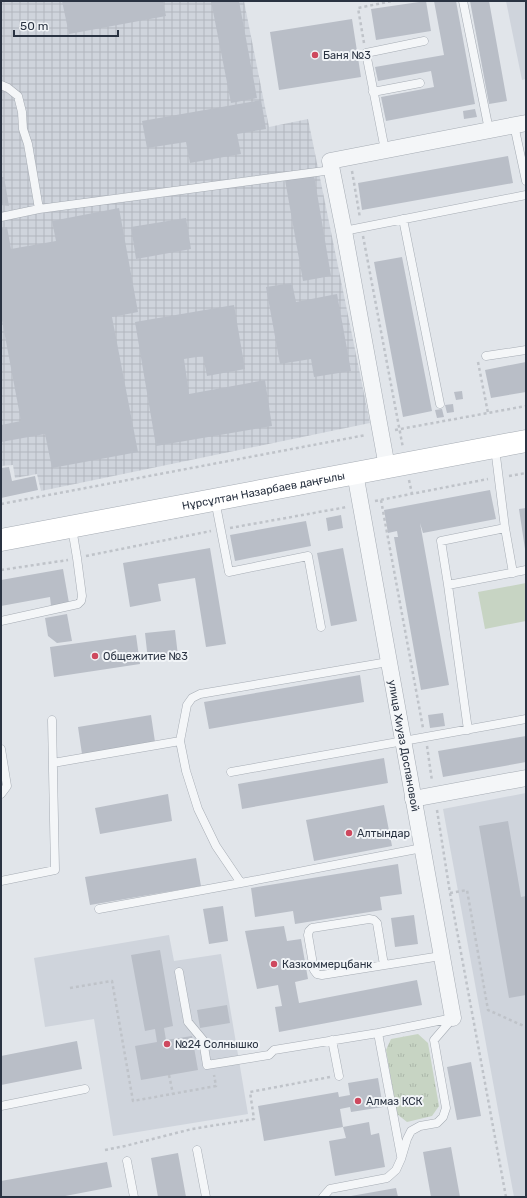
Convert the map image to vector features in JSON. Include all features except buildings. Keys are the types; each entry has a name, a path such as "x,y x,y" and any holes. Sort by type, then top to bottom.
{"main road":[{"name":"Нұрсұлтан Назарбаев даңғылы","path":"1,540 526,441"}],"street":[{"path":"396,465 380,433 330,161 520,124"},
{"name":"улица Хиуаз Доспановой","path":"354,473 453,1018"},
{"path":"413,799 526,778"}],"lane":[{"path":"463,1 489,130"},
{"path":"385,150 366,53 424,41"},
{"path":"373,92 420,83"},
{"path":"1,85 8,88 18,96 39,209"},
{"path":"520,124 526,182"},
{"path":"1,217 39,209 332,170"},
{"path":"344,231 526,195"},
{"path":"403,219 440,404"},
{"path":"486,356 526,350"},
{"path":"495,447 505,528 513,573"},
{"path":"215,500 229,572 308,556 321,627"},
{"path":"1,620 78,604 81,601 82,596 72,527"},
{"path":"468,730 441,540 505,528"},
{"path":"448,585 526,570"},
{"path":"241,883 216,846 198,809 186,771 180,741 187,705 192,698 200,694 388,662"},
{"path":"231,772 526,719"},
{"path":"1,881 55,870 52,720"},
{"path":"53,763 180,741"},
{"path":"1,749 7,786 1,794"},
{"path":"98,909 422,848"},
{"path":"384,965 377,923 374,920 369,919 312,928 309,931 308,935 314,970 317,974 322,975 441,956"},
{"path":"179,972 188,1022 203,1040 207,1065 269,1056 274,1050 453,1018"},
{"path":"322,1197 330,1189 387,1178 396,1170 411,1131 420,1126 437,1123 443,1117 446,1108 434,1040 453,1018"},
{"path":"378,1032 401,1159"},
{"path":"332,1040 339,1076"},
{"path":"1,1106 86,1089"},
{"path":"197,1150 206,1197"},
{"path":"127,1161 134,1197"}],"path":[{"path":"366,53 358,8 392,1"},
{"path":"349,157 399,429 396,465 412,494"},
{"path":"486,356 478,362 488,413"},
{"path":"1,504 526,406"},
{"path":"1,570 77,558 526,473"},
{"path":"381,500 425,737 450,893 506,1197"},
{"path":"450,893 467,890 488,1010 526,1027"},
{"path":"70,988 112,981 133,1101 216,1086 212,1064"},
{"path":"169,1075 173,1094"},
{"path":"105,1150 192,1129 254,1119 250,1092 339,1076"}],"shaded area":[{"path":"1,1 244,1 269,127 308,119 370,423 41,491 37,474 15,478 13,465 1,466"},
{"path":"506,1 526,1 526,79 522,80"},
{"path":"526,793 526,1197 514,1197 443,809"},
{"name":"№24 Солнышко","path":"169,935 174,961 221,954 248,1114 113,1136 94,1019 45,1027 34,958"}],"green space":[{"path":"526,583 526,621 485,629 478,592"},
{"path":"418,1034 428,1043 439,1106 432,1116 407,1122 397,1114 386,1050 391,1039"}],"place":[{"name":"Баня №3","path":"315,55"},
{"name":"Общежитие №3","path":"95,656"},
{"name":"Алтындар","path":"349,833"},
{"name":"Казкоммерцбанк","path":"274,964"},
{"name":"№24 Солнышко","path":"167,1044"},
{"name":"Алмаз КСК","path":"358,1101"}]}
